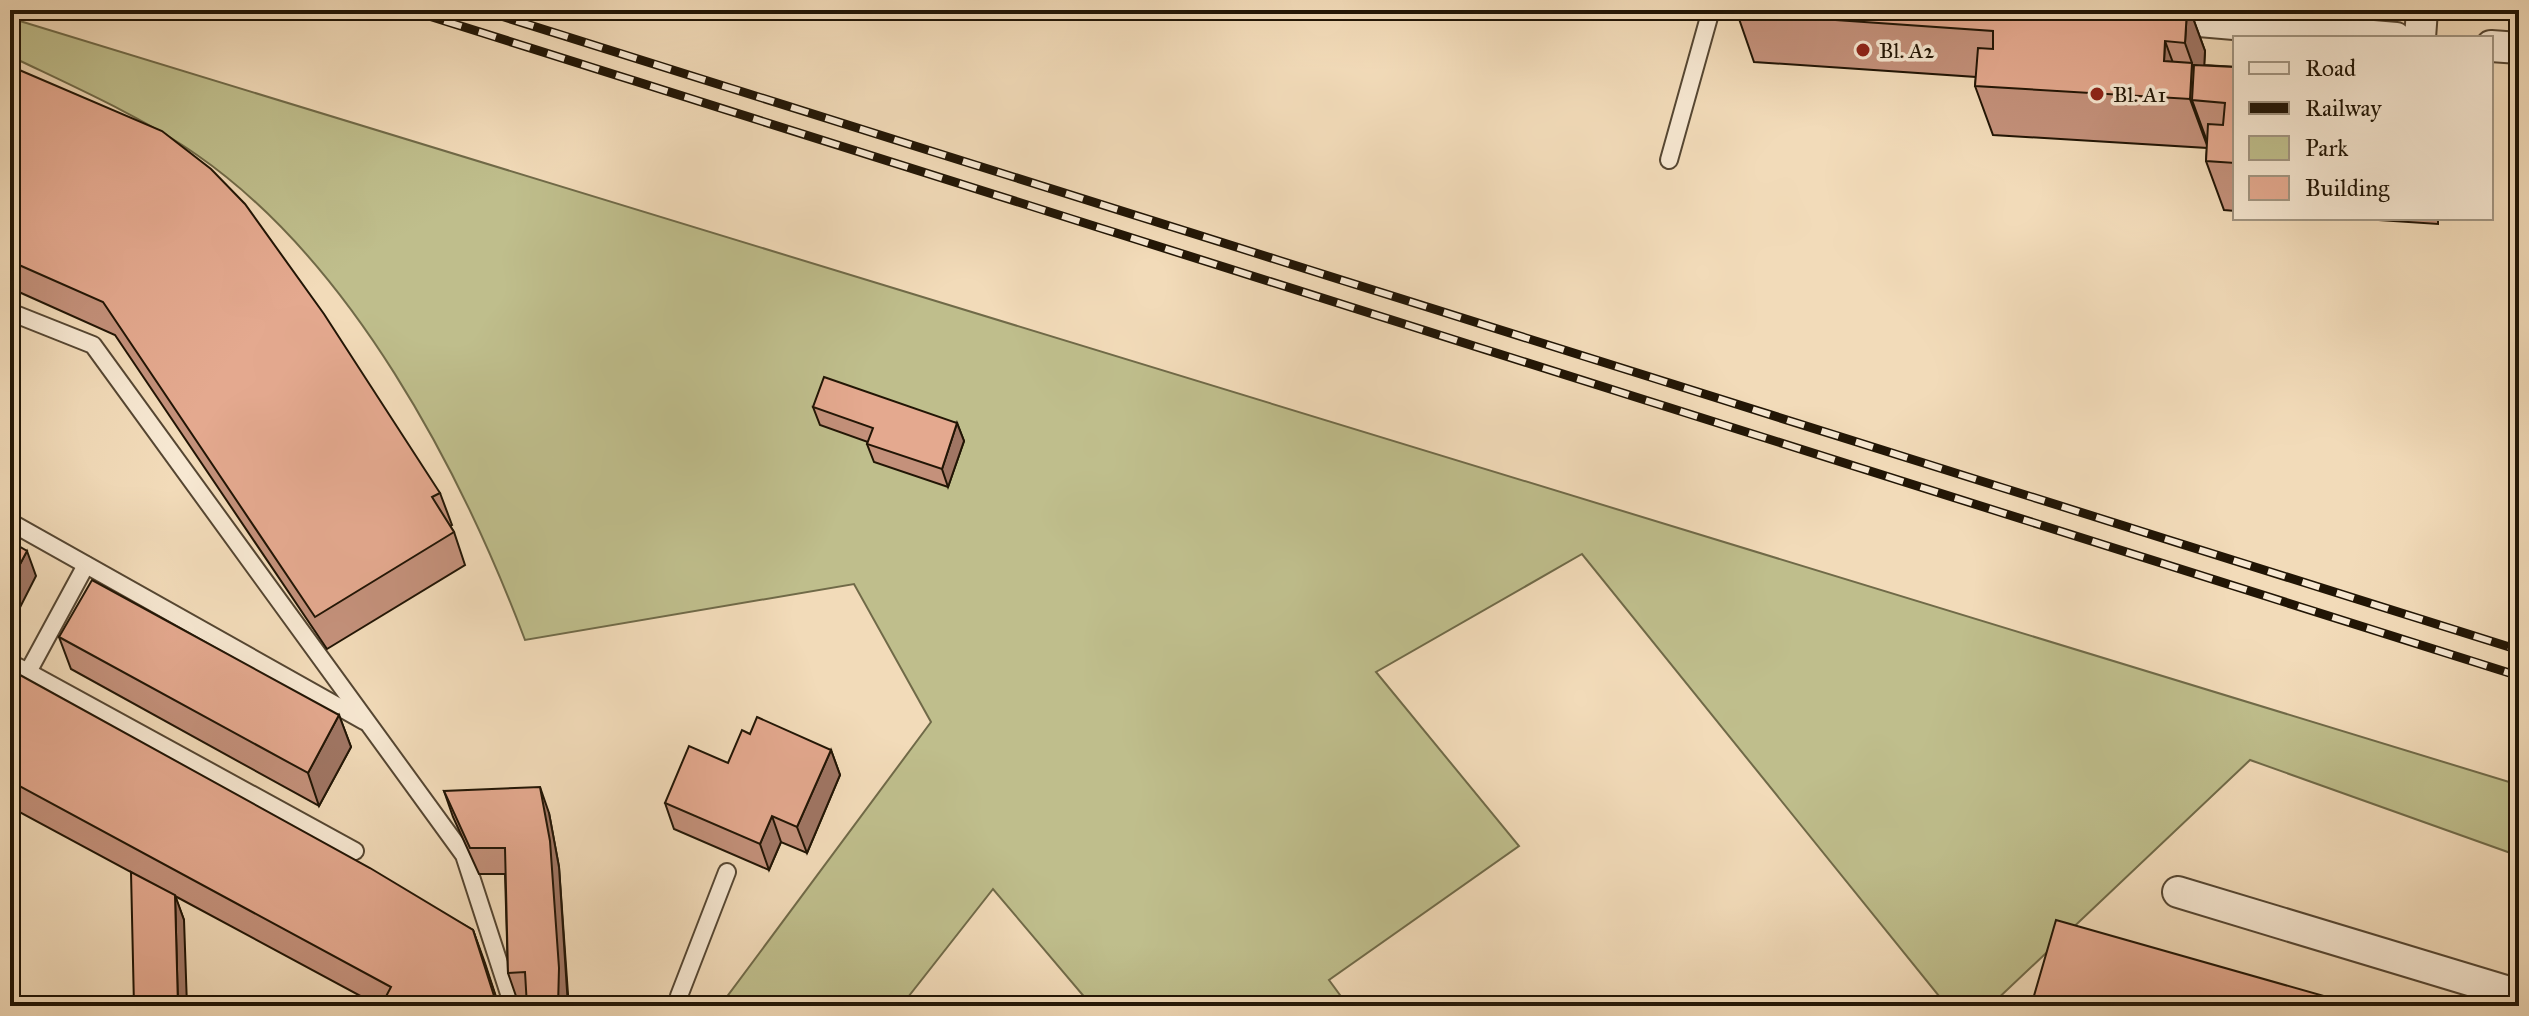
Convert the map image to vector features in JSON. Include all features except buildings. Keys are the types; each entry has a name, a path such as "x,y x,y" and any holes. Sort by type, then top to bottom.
{"street":[{"path":"2159,10 2176,19 2373,36"},
{"path":"2420,36 2422,10"},
{"path":"2493,46 2519,48"},
{"path":"2178,892 2519,995"}],"lane":[{"path":"1669,160 1711,10"},
{"path":"10,312 93,345 464,855 513,1006"},
{"path":"10,522 369,724"},
{"path":"28,672 86,565"},
{"path":"10,663 355,851"},
{"path":"685,1006 679,996 727,872"}],"green space":[{"path":"10,18 2519,785 2519,856 2250,760 1990,1006 1947,1006 1582,554 1376,672 1519,846 1329,980 1348,1006 1092,1006 993,889 901,1006 729,1006 726,998 931,722 854,584 525,640 499,574 433,439 394,373 351,310 304,252 253,200 176,141 10,56"}],"railway":[{"path":"410,10 2519,676"},
{"path":"482,10 2519,650"}],"place":[{"name":"Bl. A2","path":"1863,50"},
{"name":"Bl. A1","path":"2097,94"}]}
